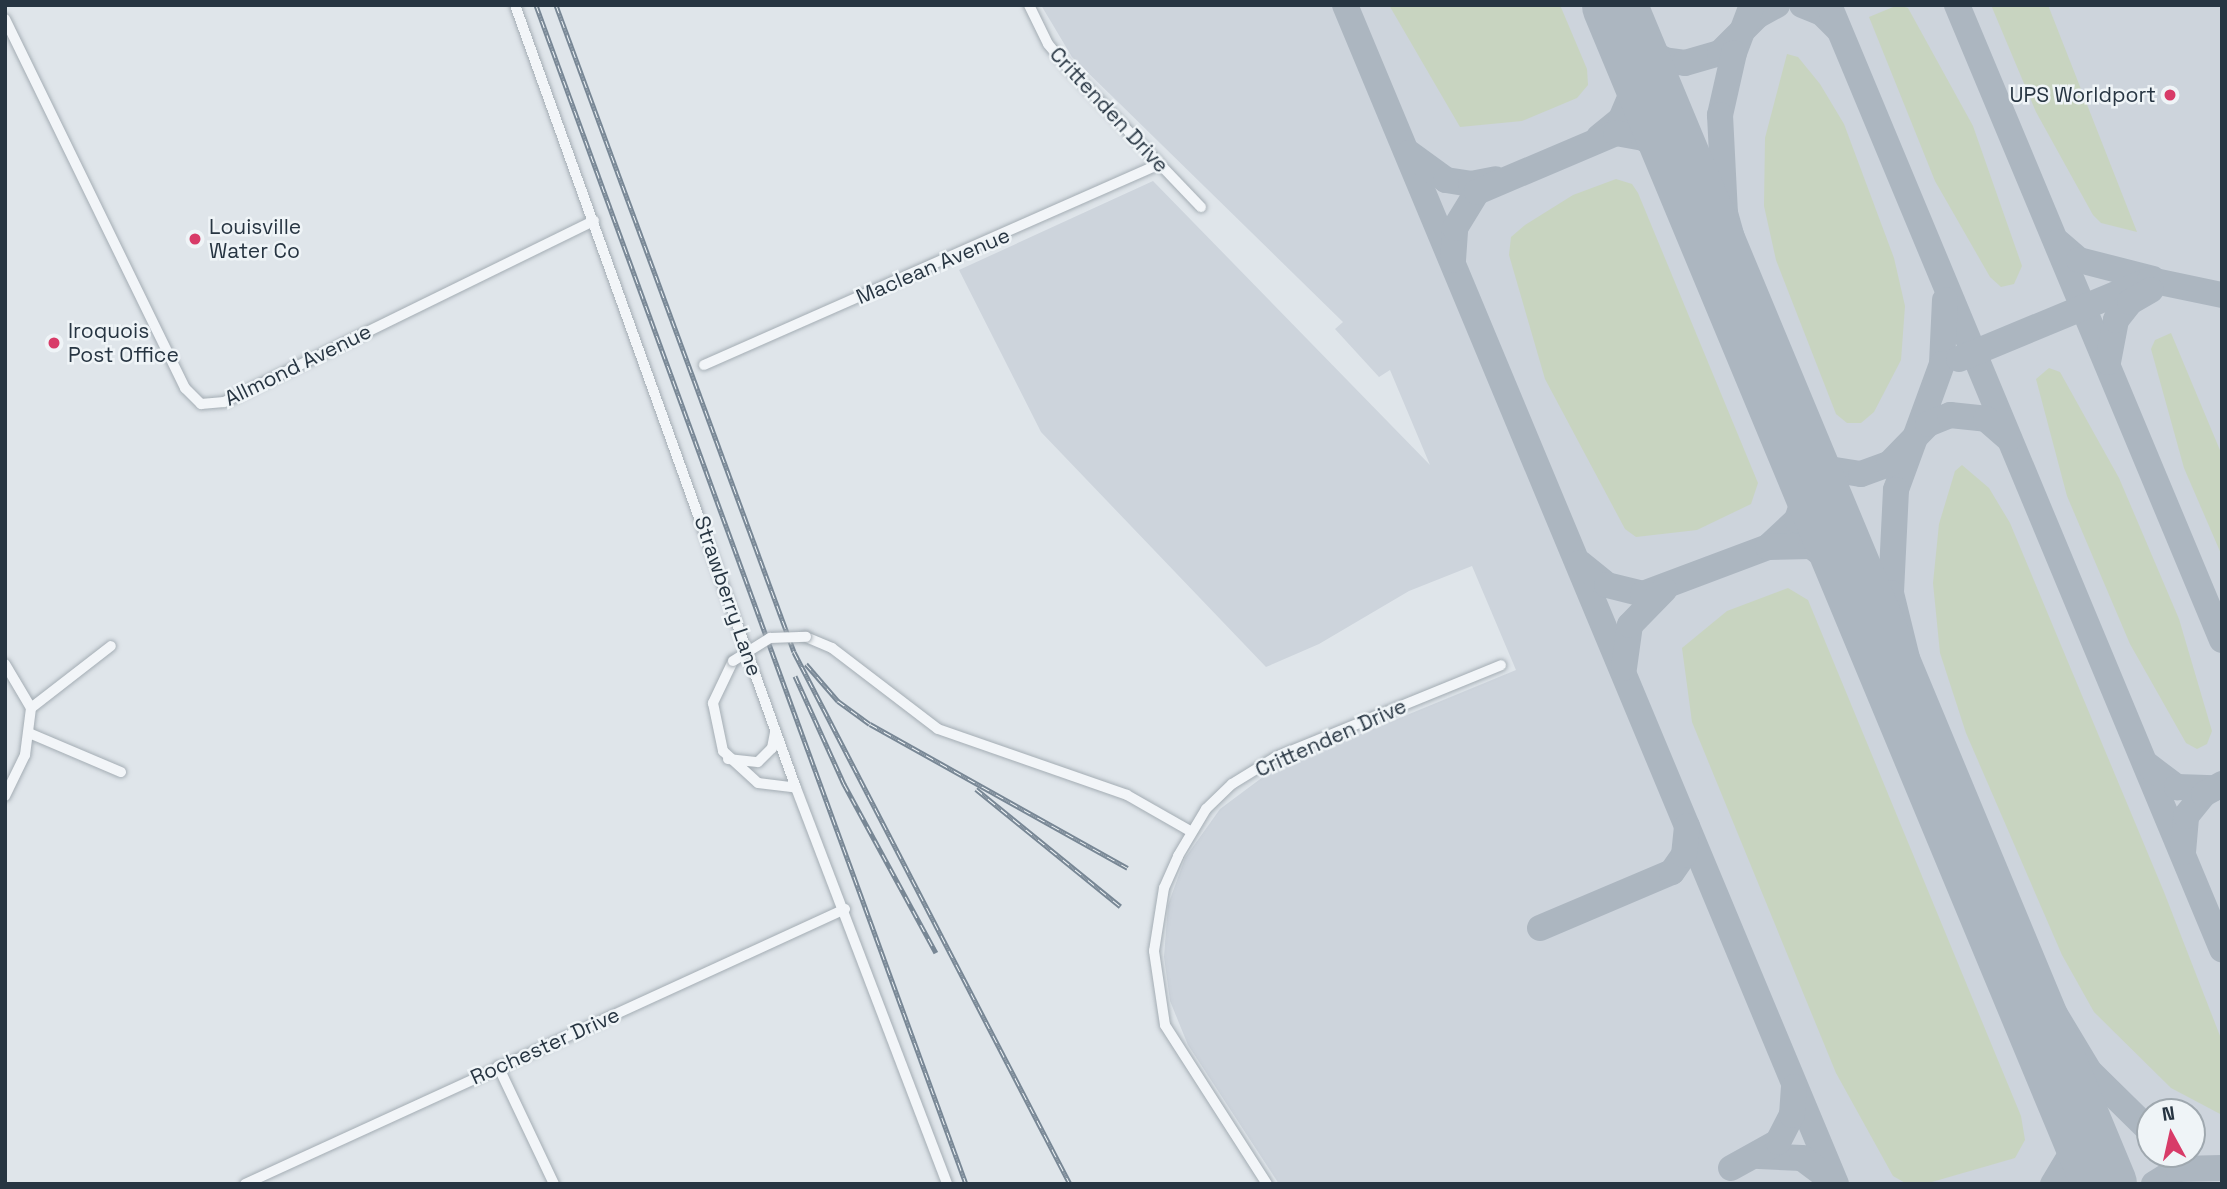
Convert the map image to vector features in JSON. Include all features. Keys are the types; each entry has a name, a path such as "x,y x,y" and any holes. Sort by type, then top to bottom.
{"street":[{"name":"Strawberry Lane","path":"515,5 796,788 845,909 947,1184"},
{"name":"Crittenden Drive","path":"1028,5 1048,44 1159,164 1202,206"},
{"name":"Allmond Avenue","path":"5,19 185,388 201,404 224,402 594,221"},
{"name":"Maclean Avenue","path":"704,365 1159,164"},
{"path":"796,788 758,783 728,759 718,740 713,703 733,661 770,638 806,637 832,648 938,729 1127,795 1190,831"},
{"path":"31,708 111,646"},
{"path":"5,663 31,708 29,733 21,767 5,796"},
{"name":"Crittenden Drive","path":"1267,1184 1182,1057 1165,1025 1156,989 1154,951 1164,888 1190,831 1232,784 1276,757 1501,664"},
{"path":"728,759 746,764 767,757 775,729"},
{"path":"29,733 121,772"},
{"name":"Rochester Drive","path":"245,1184 845,909"},
{"path":"498,1066 554,1184"}],"shaded area":[{"path":"1041,5 2222,5 2222,1184 1279,1184 1188,1045 1170,1001 1164,957 1168,905 1185,858 1220,809 1271,771 1516,670 1472,566 1409,591 1319,644 1266,667 1041,432 959,270 1153,181 1430,465 1390,370 1379,377 1335,329 1343,322 1072,57"}],"green space":[{"path":"1389,5 1560,5 1587,69 1588,85 1577,98 1522,121 1460,127"},
{"path":"1898,5 1908,8 1973,126 2022,266 2014,284 2001,287 1990,277 1935,181 1869,17"},
{"path":"1991,5 2048,5 2137,232 2101,223 2093,215 2036,112"},
{"path":"1787,54 1798,57 1820,84 1844,124 1894,258 1905,306 1901,360 1874,412 1861,423 1847,423 1836,414 1776,260 1764,206 1765,138"},
{"path":"1616,179 1632,184 1638,193 1758,483 1751,504 1697,530 1636,537 1625,529 1545,379 1509,255 1511,237 1525,225 1573,195"},
{"path":"2171,333 2222,455 2222,556 2184,468 2151,349 2155,340"},
{"path":"2049,368 2060,372 2119,478 2179,619 2212,731 2207,744 2197,749 2186,743 2130,644 2067,496 2036,379"},
{"path":"1962,465 1989,488 2010,523 2164,892 2222,1041 2222,1115 2206,1107 2206,1098 2190,1098 2171,1088 2094,1012 2062,955 1966,733 1940,653 1933,583 1939,524 1955,471"},
{"path":"1788,588 1808,600 2021,1116 2025,1140 2015,1158 1925,1184 1907,1184 1893,1176 1836,1073 1692,722 1682,648 1727,611"}],"taxiway":[{"path":"1345,5 1836,1184"},
{"path":"1616,5 1636,43 1664,60 1685,63 1720,53 1757,16 1777,5"},
{"path":"1752,5 1734,53 1720,115 1725,213 1757,328 1848,563"},
{"path":"1802,5 1822,13 1838,29"},
{"path":"1829,5 2222,949"},
{"path":"1957,5 2222,640"},
{"path":"1599,137 1621,119 1634,89 1633,60 1622,32"},
{"path":"1453,260 1455,228 1477,192 1616,133 1644,138 1670,156 1715,256"},
{"path":"1409,153 1446,180 1471,184 1496,179"},
{"path":"2058,242 2079,260 2153,279"},
{"path":"1959,359 2150,280 2222,295"},
{"path":"2108,362 2116,320 2130,302 2151,290"},
{"path":"1945,300 1942,364 1896,490 1891,593 1926,735 2018,971"},
{"path":"1802,447 1829,469 1861,474 1889,464 1928,424 1950,415 1986,419 2009,439"},
{"path":"1769,546 1797,520 1805,495 1803,469"},
{"path":"1580,563 1607,585 1643,594 1768,547 1811,546 1848,574 1886,666"},
{"path":"1624,668 1630,625 1664,590"},
{"path":"2146,764 2177,787 2214,788"},
{"path":"2183,852 2186,816 2204,794 2222,784"},
{"path":"1540,928 1672,872 1684,855 1687,826"},
{"path":"2017,951 2089,1071 2136,1117"},
{"path":"2037,1029 2075,1125 2073,1151 2053,1184"},
{"path":"1731,1168 1778,1142 1792,1115 1794,1087"},
{"path":"2083,1129 2107,1184"},
{"path":"1759,1156 1802,1158 1834,1182"},
{"path":"2154,1184 2178,1169 2222,1168"}],"runway":[{"path":"1614,5 2104,1184"}],"railway":[{"path":"536,5 966,1184"},
{"path":"556,5 794,652 1070,1184"},
{"path":"806,664 838,701 870,724 1128,868"},
{"path":"795,676 844,784 936,953"},
{"path":"976,789 1120,906"}],"place":[{"name":"UPS Worldport","path":"2170,95"},
{"name":"Louisville Water Co","path":"195,239"},
{"name":"Iroquois Post Office","path":"54,343"}]}
